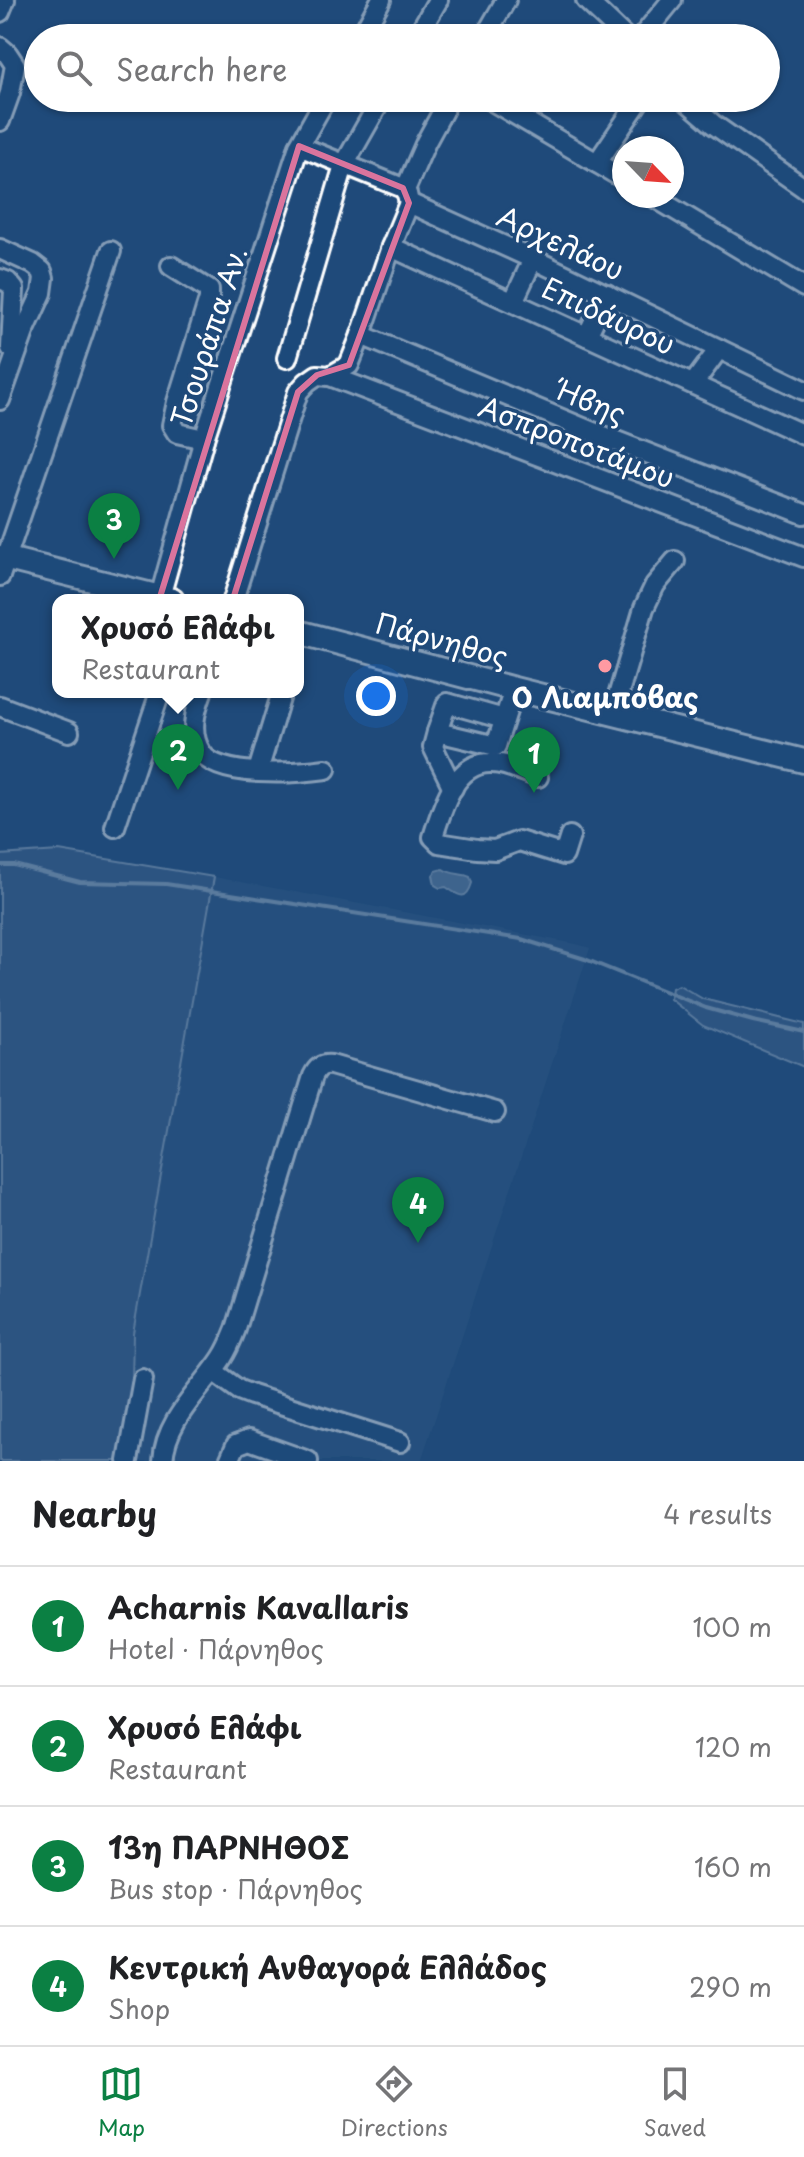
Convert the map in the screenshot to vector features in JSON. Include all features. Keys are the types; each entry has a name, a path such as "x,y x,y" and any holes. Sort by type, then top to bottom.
{"main road":[{"path":"2,564 143,594"},
{"name":"Πάρνηθος","path":"304,635 804,761"}],"street":[{"path":"0,12 5,0"},
{"path":"368,24 381,0"},
{"path":"424,24 438,0"},
{"path":"492,24 506,0"},
{"path":"586,0 611,24"},
{"path":"652,24 672,0"},
{"path":"0,47 15,65 10,93 0,121"},
{"name":"Τσουράπα Αν.","path":"167,594 204,439 299,146 318,112"},
{"path":"287,358 344,165 374,112"},
{"path":"235,594 298,392 317,375 330,376 349,365 426,142 442,112"},
{"path":"511,112 612,172"},
{"path":"597,163 632,112"},
{"path":"699,112 802,183"},
{"name":"Αρχελάου","path":"299,146 344,165 804,390"},
{"path":"672,208 804,287"},
{"name":"Επιδάυρου","path":"391,247 804,435"},
{"path":"0,249 33,264 42,271 44,278 42,293 24,332 1,398"},
{"path":"2,564 111,251"},
{"path":"513,302 533,259"},
{"path":"171,266 209,290 172,425 177,433 204,439"},
{"path":"0,279 14,289 13,338 1,398"},
{"path":"587,336 607,294"},
{"name":"Ήβης","path":"361,335 593,432 804,514"},
{"path":"693,384 719,349"},
{"name":"Ασπροποτάμου","path":"330,376 804,557"},
{"path":"613,713 644,608 655,585 675,561"},
{"path":"514,689 494,754 474,765 453,788 433,837 439,843 495,850 519,841 564,855 570,836"},
{"path":"115,827 158,698"},
{"path":"201,698 193,730 201,754 214,763 233,769 258,771 326,769"},
{"path":"258,771 280,698"},
{"path":"453,788 433,747 447,703 504,719"},
{"path":"0,706 69,732"},
{"path":"437,732 494,754 538,777"},
{"path":"163,1461 164,1447 173,1425 230,1345 317,1069 324,1064 331,1065 495,1112"},
{"path":"213,1371 239,1390 252,1395 400,1442"},
{"path":"128,1461 143,1379"},
{"path":"229,1461 236,1445 249,1440 308,1461"}],"highlighted area":[{"path":"299,146 403,188 409,203 349,365 317,375 298,392 228,615 160,597"}],"shaded area":[{"path":"59,851 214,877 133,1333 132,1382 118,1461 0,1461 0,855"},
{"path":"443,869 470,877 472,883 467,893 461,896 446,887 435,885 433,875"},
{"path":"214,877 590,948 421,1461 118,1461 132,1382 133,1333"},
{"path":"679,985 703,999 804,1024 804,1067 703,1025 670,999 672,988"}],"waterway":[{"path":"0,865 14,865 80,882 166,884 521,939 585,959 706,1008 804,1032"}],"place":[{"name":"13η ΠΑΡΝΗΘΟΣ","path":"114,559"},
{"name":"Ο Λιαμπόβας","path":"605,666"},
{"name":"Χρυσό Ελάφι","path":"178,790"},
{"name":"Acharnis Kavallaris","path":"534,793"},
{"name":"Κεντρική Ανθαγορά Ελλάδος","path":"418,1243"}]}
